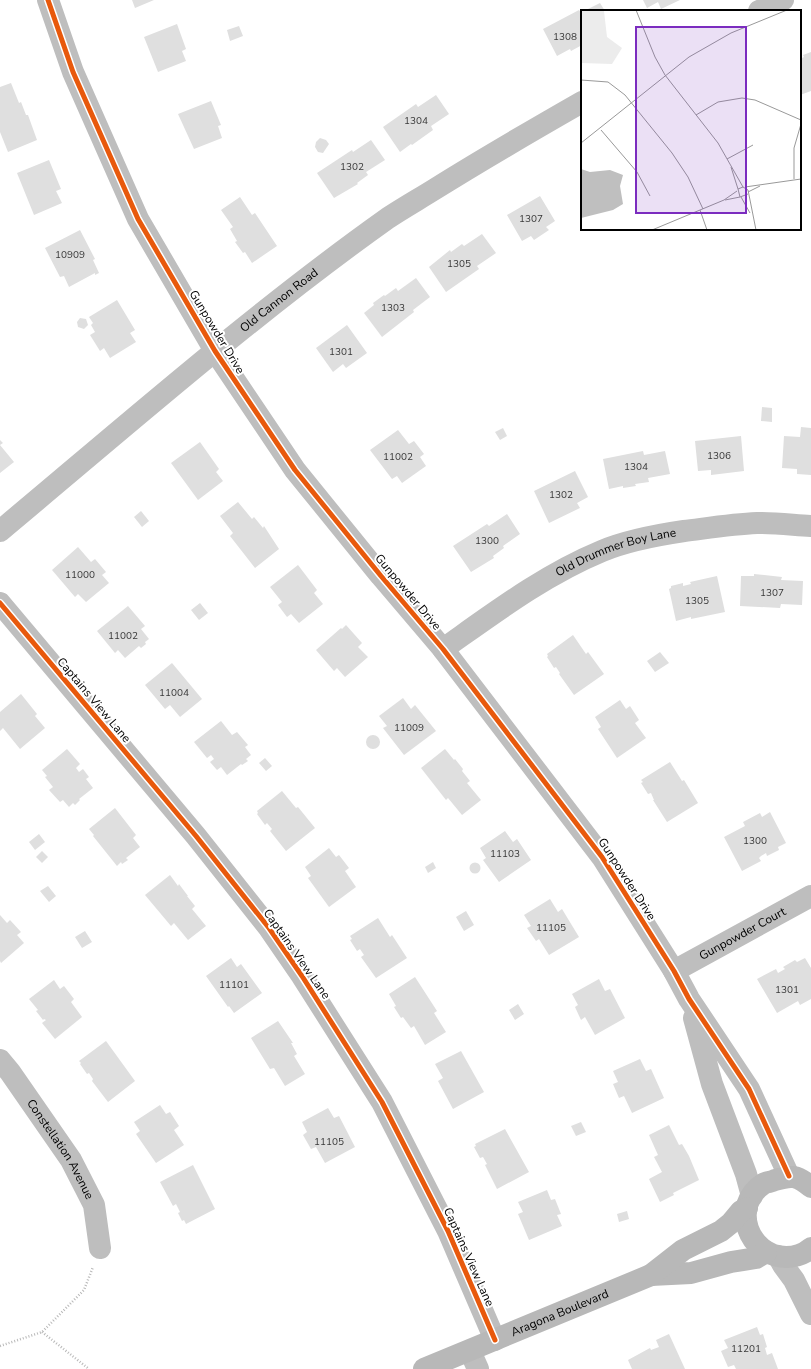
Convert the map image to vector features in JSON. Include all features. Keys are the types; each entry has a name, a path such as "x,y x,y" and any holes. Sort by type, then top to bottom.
{"street":[{"name":"Gunpowder Drive","path":"48,0 73,72 138,219 215,351 295,470 381,576 443,649 602,857 674,971 689,999 749,1089 804,1180"},
{"path":"761,10 783,0"},
{"name":"Old Cannon Road","path":"0,531 289,291 390,217 499,150 581,103"},
{"name":"Old Drummer Boy Lane","path":"443,649 530,588 603,550 631,540 717,526 756,523 811,526"},
{"name":"Captains View Lane","path":"0,603 196,836 269,928 302,976 382,1102 448,1231 495,1340"},
{"name":"Gunpowder Court","path":"674,971 811,896"},
{"name":"Gunpowder Drive","path":"689,999 712,1084 746,1174 749,1202"},
{"name":"Constellation Avenue","path":"0,1060 10,1072 71,1160 94,1205 100,1248"},
{"name":"Aragona Boulevard","path":"424,1369 474,1360 495,1340 651,1275 683,1250 731,1223 764,1184 804,1180"},
{"path":"749,1202 746,1221 749,1233 756,1244 772,1254 794,1280 811,1314"},
{"name":"Aragona Boulevard","path":"651,1275 691,1273 731,1262 772,1254 792,1257 806,1252 811,1248"}],"path":[{"path":"0,1346 42,1332 84,1290 100,1248"},
{"path":"42,1332 89,1369"}],"building":[{"path":"132,0 154,0 135,8"},
{"path":"643,0 680,0 661,9 658,2 647,8"},
{"path":"600,3 604,10 586,10"},
{"path":"579,10 581,13 581,46 571,51 570,49 557,56 543,29"},
{"path":"177,24 186,49 182,51 186,61 158,72 144,37"},
{"path":"239,26 243,36 230,41 227,30"},
{"path":"811,52 811,91 801,95 801,58 804,57 803,55"},
{"path":"11,83 19,103 21,102 26,115 28,115 37,140 8,152 0,132 0,87"},
{"path":"436,95 449,114 431,126 433,130 400,152 383,127 416,104 418,107"},
{"path":"211,101 221,125 218,126 222,138 194,149 178,114"},
{"path":"320,138 326,140 329,144 323,153 318,152 315,147 316,142"},
{"path":"371,140 385,160 366,172 368,175 357,183 358,184 334,198 317,173 352,150 353,152"},
{"path":"49,160 61,189 56,191 62,203 34,215 17,173"},
{"path":"540,196 555,221 546,227 549,230 534,240 531,236 522,241 507,215"},
{"path":"240,197 252,215 255,213 277,246 252,263 245,252 243,253 235,242 237,241 230,229 233,227 221,210"},
{"path":"80,230 95,259 93,260 99,273 95,275 95,273 69,287 64,276 60,277 45,248"},
{"path":"482,234 496,253 477,266 479,269 446,292 429,267 450,250 451,252 462,244 464,246"},
{"path":"416,278 430,297 413,310 414,312 382,337 364,313 374,305 373,303 384,295 385,296 396,288 398,291"},
{"path":"117,300 135,330 130,333 136,342 110,358 104,348 100,351 90,335 95,332 91,325 93,323 89,317"},
{"path":"80,318 86,319 88,325 84,329 78,327 77,322"},
{"path":"347,325 367,353 346,368 343,364 333,372 316,348"},
{"path":"762,407 772,408 772,422 761,421"},
{"path":"801,427 811,428 811,475 797,474 797,469 782,468 784,436 800,437"},
{"path":"503,428 507,436 500,440 495,432"},
{"path":"398,430 409,444 414,441 424,454 420,457 426,466 402,483 397,476 392,479 370,450"},
{"path":"741,436 744,471 711,475 711,470 698,471 695,441"},
{"path":"200,442 219,469 216,472 223,481 198,500 171,463"},
{"path":"0,445 14,462 0,473"},
{"path":"643,451 644,455 665,451 670,474 648,478 649,482 635,484 636,486 623,488 623,486 609,489 603,459"},
{"path":"575,471 588,497 577,503 580,508 549,523 534,491"},
{"path":"238,502 252,519 254,517 263,528 264,526 279,549 255,568 230,536 233,533 220,516"},
{"path":"141,511 149,521 142,527 134,517"},
{"path":"507,514 520,534 503,546 504,548 493,556 494,558 471,572 453,546 487,524 489,526"},
{"path":"78,547 91,562 95,559 106,572 102,575 109,583 86,602 78,594 75,597 52,570"},
{"path":"298,565 317,590 314,593 323,604 299,623 291,614 287,617 278,605 282,602 270,587"},
{"path":"754,574 782,577 781,580 803,581 802,605 781,604 780,608 740,606 741,576 754,576"},
{"path":"717,576 725,612 691,619 691,617 676,621 669,589 671,586 683,583 683,586 691,584 690,582"},
{"path":"200,603 208,613 199,620 191,610"},
{"path":"128,606 145,626 141,629 149,639 141,648 139,646 125,658 118,650 115,653 97,631"},
{"path":"346,625 362,643 358,647 368,657 345,677 337,668 334,671 316,650"},
{"path":"573,635 586,654 588,652 604,674 574,695 559,674 560,673 556,667 554,668 547,657 547,654"},
{"path":"660,652 669,663 655,672 647,661"},
{"path":"172,663 202,699 180,717 170,705 165,709 145,685"},
{"path":"21,694 37,714 35,716 45,728 20,749 3,728 0,731 0,712"},
{"path":"403,698 411,709 415,705 436,731 404,755 383,728 387,726 379,716"},
{"path":"620,700 626,709 630,706 639,720 635,723 646,738 617,758 598,729 601,727 595,717"},
{"path":"221,721 232,735 237,732 248,745 245,747 251,755 246,759 248,761 242,765 241,764 227,775 221,767 217,770 210,762 214,759 211,755 207,758 194,742"},
{"path":"373,735 378,737 380,742 378,747 373,749 368,747 366,742 368,737"},
{"path":"67,749 80,764 76,768 79,772 83,769 89,777 86,779 93,788 79,799 80,800 75,805 73,803 69,807 63,800 60,802 49,790 53,787 45,777 47,776 42,770"},
{"path":"445,749 463,769 462,771 470,781 467,783 481,800 462,815 448,798 446,800 421,768"},
{"path":"265,758 272,766 266,771 259,763"},
{"path":"670,762 682,781 684,780 698,803 667,822 653,800 651,793 648,794 641,783 643,782 641,780"},
{"path":"282,791 296,808 298,807 315,828 286,851 270,831 272,829 267,823 265,825 257,814 257,811"},
{"path":"115,808 136,835 133,838 140,847 126,858 128,860 122,864 121,862 117,866 89,829"},
{"path":"770,812 786,843 778,847 779,850 767,856 766,853 761,856 759,858 761,861 742,871 724,837 745,826 743,822 760,813 762,817"},
{"path":"505,831 513,842 517,839 531,860 499,882 483,860 486,858 480,848"},
{"path":"39,834 45,842 35,850 29,842"},
{"path":"329,848 336,857 339,855 349,868 345,871 356,887 329,907 308,878 311,876 305,867"},
{"path":"42,851 48,857 42,863 36,857"},
{"path":"433,862 436,868 428,873 425,867"},
{"path":"473,863 477,863 479,864 479,872 473,873 470,870 470,866"},
{"path":"170,875 188,896 195,906 192,909 206,926 188,940 174,923 171,926 145,895"},
{"path":"48,886 56,896 49,902 40,891"},
{"path":"550,899 558,912 562,909 579,937 549,955 539,939 536,941 527,928 531,926 524,915"},
{"path":"466,911 474,925 464,931 456,917"},
{"path":"0,915 7,923 10,920 21,932 17,935 24,943 1,963 0,961"},
{"path":"378,918 390,937 392,935 407,958 376,978 361,957 364,955 360,949 357,951 350,940 352,939 350,936"},
{"path":"85,931 92,942 82,948 75,937"},
{"path":"231,958 237,967 241,964 262,993 234,1013 206,976"},
{"path":"805,958 811,968 811,999 800,1005 798,1001 777,1013 757,979 776,969 778,973 785,969 783,967 795,960 797,962"},
{"path":"415,977 437,1011 434,1013 446,1032 425,1045 414,1026 411,1028 403,1017 401,1018 394,1007 396,1006 389,994"},
{"path":"599,979 605,991 610,989 625,1018 595,1035 585,1017 581,1020 575,1007 578,1005 572,994"},
{"path":"54,980 60,989 64,986 74,999 71,1002 82,1017 55,1039 42,1023 46,1020 43,1020 36,1011 38,1010 29,999"},
{"path":"518,1004 524,1014 515,1020 509,1010"},
{"path":"278,1021 293,1043 291,1043 297,1054 294,1056 305,1074 285,1086 274,1068 270,1069 251,1038"},
{"path":"106,1041 135,1081 108,1102 92,1081 93,1079 89,1073 87,1074 79,1061"},
{"path":"461,1051 484,1092 453,1109 438,1081 443,1078 435,1064"},
{"path":"640,1059 646,1071 651,1069 664,1098 632,1113 624,1096 619,1098 613,1084 618,1082 613,1071"},
{"path":"160,1105 166,1114 170,1112 179,1126 174,1130 184,1145 156,1163 136,1134 140,1131 134,1122"},
{"path":"328,1108 334,1118 339,1116 355,1147 325,1163 316,1147 311,1149 303,1135 307,1132 302,1122"},
{"path":"581,1122 586,1132 576,1136 571,1126"},
{"path":"669,1125 679,1145 682,1144 689,1156 699,1180 673,1193 674,1195 660,1202 649,1179 662,1172 654,1157 658,1155 649,1135"},
{"path":"505,1129 529,1172 497,1189 485,1165 487,1164 483,1157 480,1158 474,1147 476,1146 475,1144"},
{"path":"193,1165 215,1209 186,1224 184,1220 182,1221 178,1213 180,1212 176,1204 173,1206 160,1182"},
{"path":"547,1190 551,1200 555,1199 561,1214 557,1215 562,1226 529,1240 518,1214 523,1212 518,1202"},
{"path":"627,1211 629,1219 619,1222 617,1214"},
{"path":"757,1327 760,1335 763,1334 767,1347 765,1348 767,1355 772,1353 778,1369 736,1369 734,1365 728,1367 721,1351 728,1348 724,1340"},
{"path":"669,1334 685,1369 632,1369 628,1360 650,1348 651,1350 659,1347 656,1340"}],"cycle path":[{"path":"48,0 73,72 138,219 215,351 295,470 381,576 443,649 602,857 674,971 689,999 749,1089 789,1176"},
{"path":"0,603 196,836 269,928 302,976 382,1102 448,1231 495,1340"}]}
